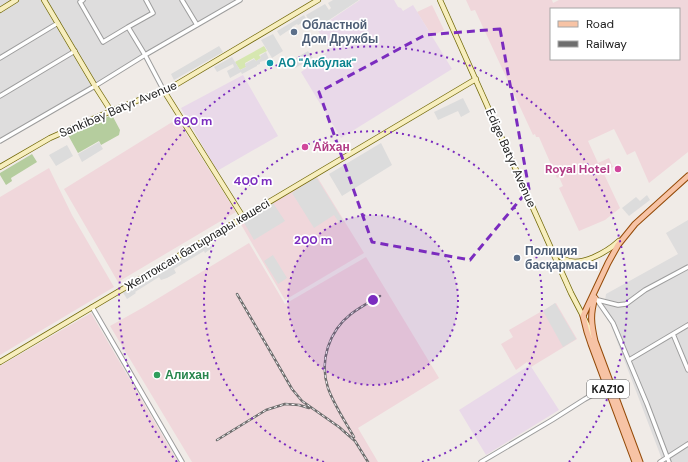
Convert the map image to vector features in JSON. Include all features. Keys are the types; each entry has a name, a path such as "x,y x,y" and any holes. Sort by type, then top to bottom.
{"main road":[{"name":"KAZ10","path":"583,316 615,251 626,234 643,216 688,176"},
{"name":"KAZ10","path":"595,341 591,322 592,310 597,299 597,286"},
{"name":"Edige Batyr Avenue","path":"583,316 590,344 635,462"},
{"name":"Edige Batyr Avenue","path":"595,341 640,462"}],"street":[{"path":"0,10 16,0"},
{"path":"44,0 111,111"},
{"path":"83,0 80,2 103,42 153,13 146,0"},
{"path":"182,0 197,25"},
{"path":"0,141 240,0"},
{"name":"Sankibay Batyr Avenue","path":"0,167 50,138 111,111 172,87 318,0"},
{"name":"Edige Batyr Avenue","path":"440,0 571,293 595,341"},
{"path":"0,58 58,23"},
{"path":"128,27 164,91 243,217"},
{"path":"0,96 75,52"},
{"name":"Желтоксан батырлары көшесі","path":"0,362 476,79"},
{"path":"549,243 562,259 569,261 581,260 595,257 612,248 626,234"},
{"path":"597,299 618,306 626,304 645,290 688,267"},
{"path":"597,299 613,323 669,462"},
{"path":"92,308 182,462"},
{"path":"628,360 688,325"},
{"path":"673,334 688,370"},
{"path":"481,462 607,387"},
{"path":"660,462 688,444"}],"highlighted area":[{"path":"500,29 529,189 470,260 372,242 319,92 425,35"}],"shaded area":[{"path":"0,0 235,0 0,141"},
{"path":"333,0 359,0 314,30 306,15 325,4 329,10 331,8 328,3"},
{"path":"360,0 394,0 398,7 403,11 413,5 452,69 341,138 301,72 307,68 306,66 330,50 317,29"},
{"path":"466,0 552,0 553,3 559,0 688,0 688,152 649,183 635,151 627,155 614,129 588,141 598,163 609,158 613,167 603,172 620,208 605,220 579,231 559,188 563,186 559,177 557,178 539,137 536,137 535,134 533,135 475,10 471,11"},
{"path":"432,5 444,30 432,36 417,12"},
{"path":"304,15 307,20 298,25 297,24 280,36 277,31"},
{"path":"273,34 283,51 272,58 261,40"},
{"path":"219,46 223,52 174,80 171,74"},
{"path":"308,51 313,58 295,68 291,61"},
{"path":"266,52 269,59 260,62 257,66 242,74 241,72 230,78 227,71 234,67 233,64 217,72 214,67 232,57 240,70 246,67 245,64 254,59 256,61 261,58 260,56"},
{"path":"243,75 278,136 217,171 181,108"},
{"path":"463,98 470,112 461,117 458,111 438,120 434,112"},
{"path":"177,119 236,212 118,282 64,189"},
{"path":"99,142 103,149 82,162 78,154"},
{"path":"381,143 392,165 342,196 329,174"},
{"path":"67,145 73,156 56,166 49,155"},
{"path":"49,168 72,215 114,287 0,355 0,197"},
{"path":"316,175 364,253 285,300 239,221"},
{"path":"316,177 344,222 340,224 334,215 314,228 292,193"},
{"path":"647,195 650,200 629,216 622,208 636,197 640,201"},
{"path":"273,203 285,221 254,240 243,221"},
{"path":"688,220 688,462 663,462 604,307 606,294 678,254 666,233"},
{"path":"208,240 212,248 205,253 204,251 174,269 176,273 161,280 159,277 135,292 136,293 127,299 122,291"},
{"path":"249,243 285,304 366,257 439,378 358,428 378,462 192,462 110,326"},
{"path":"273,255 287,278 278,284 264,261"},
{"path":"555,303 576,339 563,347 543,311"},
{"path":"556,303 577,339 531,367 527,362 516,370 501,344 513,337 509,330"},
{"path":"91,313 178,462 0,462 0,366"},
{"path":"530,365 559,410 486,455 459,410"}],"green space":[{"path":"264,46 267,51 259,55 261,58 256,61 254,58 245,63 246,67 240,70 235,62"},
{"path":"112,115 120,130 119,135 101,145 99,141 78,153 68,135 69,132"},
{"path":"32,154 37,162 11,178 12,181 6,185 0,173"}],"railway":[{"path":"237,294 292,389 302,401 339,427 355,441 368,462"},
{"path":"354,437 330,394 326,378 326,357 332,338 343,321 358,309 380,296"},
{"path":"217,440 266,410 285,404 299,405 309,408"}],"place":[{"name":"Областной Дом Дружбы","path":"294,32"},
{"name":"АО \"Акбулак\"","path":"270,63"},
{"name":"Айхан","path":"305,147"},
{"name":"Royal Hotel","path":"618,169"},
{"name":"Полиция басқармасы","path":"517,258"},
{"name":"Алихан","path":"157,375"}]}
